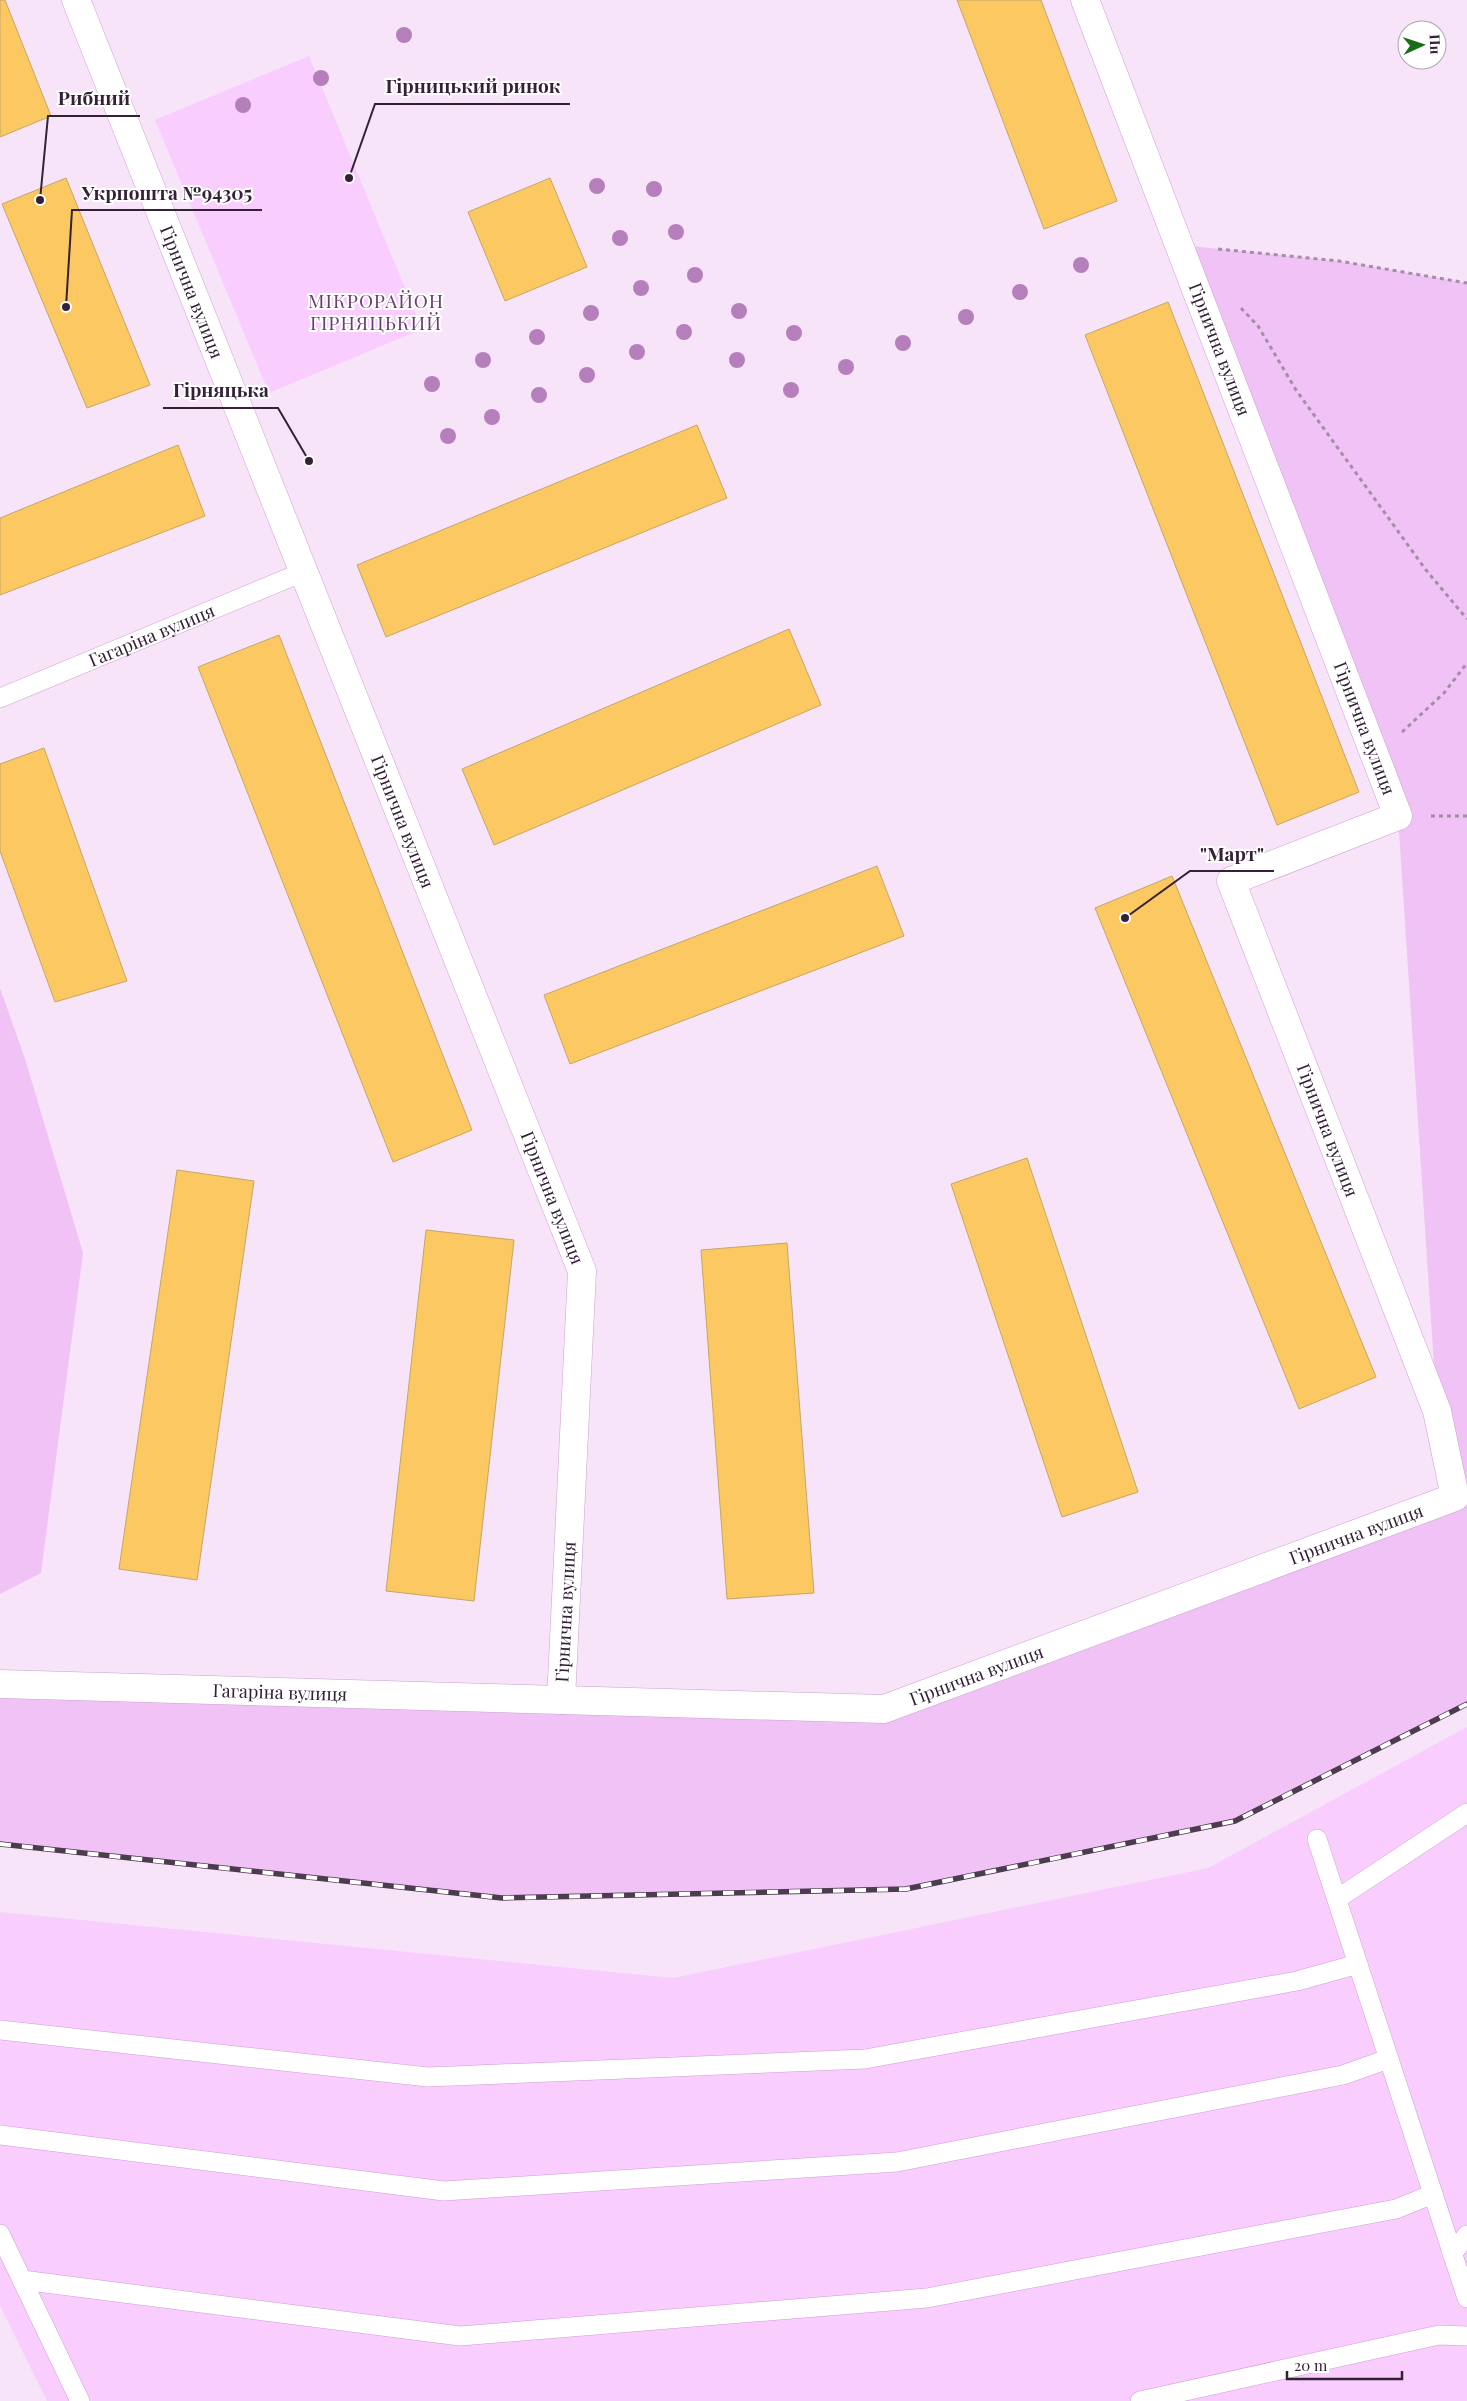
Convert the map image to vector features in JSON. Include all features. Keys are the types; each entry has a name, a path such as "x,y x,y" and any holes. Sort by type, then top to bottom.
{"street":[{"name":"Гірнична вулиця","path":"76,0 582,1271 561,1700 884,1710 1455,1497 1437,1411 1232,881 1398,816 1086,0"},
{"name":"Гагаріна вулиця","path":"0,1684 561,1700"}],"lane":[{"name":"Гагаріна вулиця","path":"0,698 304,572"},
{"path":"1337,1899 1467,1813"},
{"path":"1317,1839 1467,2298"},
{"path":"0,2030 428,2077 855,2059 1298,1981 1358,1964"},
{"path":"0,2135 444,2191 897,2162 1343,2075 1388,2059"},
{"path":"22,2280 460,2336 927,2298 1396,2209 1433,2194"},
{"path":"0,2234 80,2401"},
{"path":"1452,2254 1467,2235"},
{"path":"1140,2401 1439,2334 1467,2336"}],"path":[{"path":"1180,245 1339,261 1467,283"},
{"path":"1238,306 1258,326 1296,390 1426,570 1467,618"},
{"path":"1375,756 1444,693 1467,663"}],"shaded area":[{"path":"309,56 422,329 269,393 155,120"},
{"path":"1180,245 1339,261 1467,283 1467,1704 1235,1821 906,1889 502,1898 0,1844 0,1684 884,1709 1455,1497 1437,1411 1398,816"},
{"path":"0,988 25,1059 83,1253 41,1573 0,1594"},
{"path":"1467,1727 1467,2401 47,2401 0,2306 0,1912 673,1978 1208,1868"}],"building":[{"path":"0,0 5,0 51,116 0,137"},
{"path":"957,0 1041,0 1117,201 1044,229"},
{"path":"66,178 150,385 87,408 2,204"},
{"path":"550,178 587,267 505,301 468,212"},
{"path":"1168,302 1359,792 1277,825 1085,335"},
{"path":"697,425 727,498 386,637 357,565"},
{"path":"178,445 205,516 0,595 0,518"},
{"path":"789,629 821,705 494,845 462,769"},
{"path":"279,635 472,1130 393,1162 198,667"},
{"path":"44,748 127,981 55,1002 0,851 0,764"},
{"path":"877,866 904,936 570,1064 544,995"},
{"path":"1172,876 1376,1377 1299,1409 1095,908"},
{"path":"1027,1158 1138,1492 1062,1517 951,1184"},
{"path":"177,1170 254,1181 197,1580 119,1569"},
{"path":"426,1230 514,1240 474,1601 386,1591"},
{"path":"787,1243 814,1593 727,1599 701,1250"}],"railway":[{"path":"0,1844 502,1898 906,1889 1235,1821 1467,1704"}],"place":[{"name":"Гірницький ринок","path":"349,178"},
{"name":"Рибний","path":"40,200"},
{"name":"Укрпошта №94305","path":"66,307"},
{"name":"Гірняцька","path":"309,461"},
{"name":"\"Март\"","path":"1125,918"}],"district":[{"name":"МІКРОРАЙОН ГІРНЯЦЬКИЙ","path":"376,311"}]}
